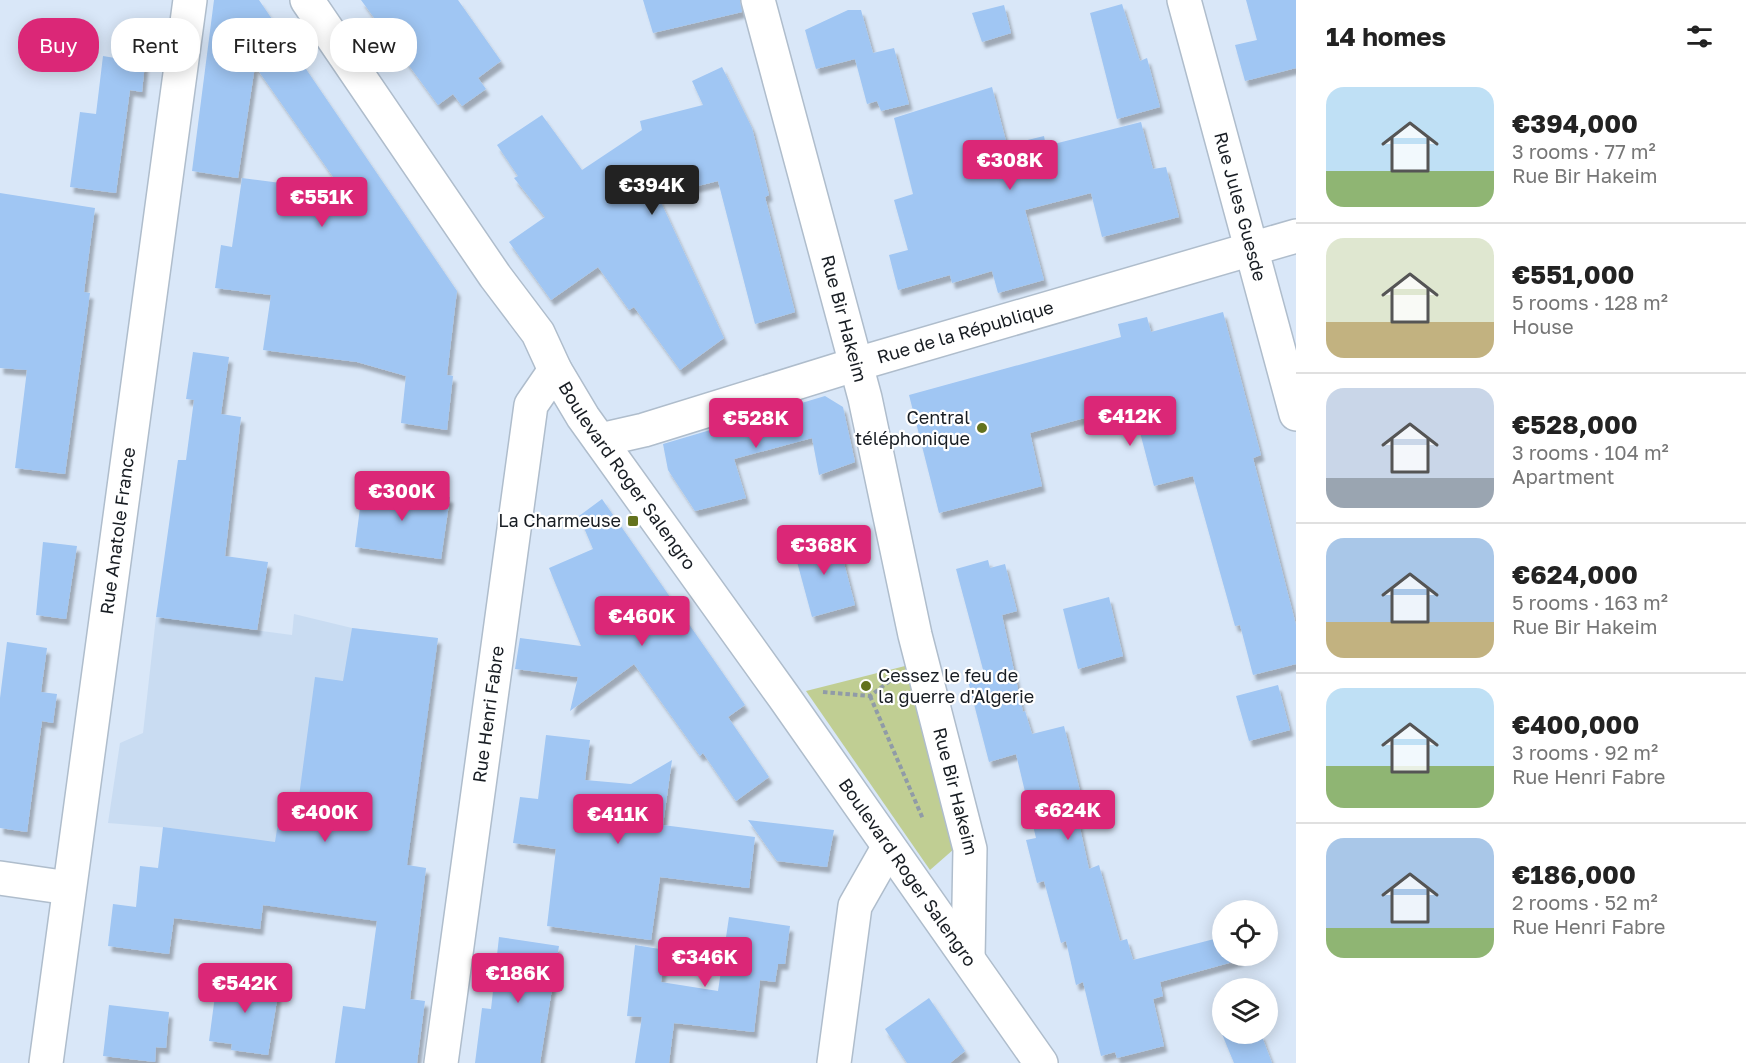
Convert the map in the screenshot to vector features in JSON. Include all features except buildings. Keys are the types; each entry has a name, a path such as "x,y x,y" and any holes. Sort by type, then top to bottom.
{"street":[{"name":"Rue Anatole France","path":"46,1063 190,0"},
{"name":"Boulevard Roger Salengro","path":"307,0 495,276 538,333 555,370 600,440 1041,1063"},
{"name":"Rue Bir Hakeim","path":"758,0 857,364 915,635 970,849 968,958"},
{"name":"Rue Jules Guesde","path":"1184,0 1296,414"},
{"name":"Rue de la République","path":"600,440 644,429 857,364 1296,236"},
{"name":"Rue Henri Fabre","path":"441,1063 531,405 555,370"},
{"path":"834,1063 855,906 888,848"},
{"path":"0,878 69,888"}],"path":[{"path":"870,696 927,828"}],"shaded area":[{"path":"294,614 352,628 438,638 408,865 426,868 418,927 266,906 275,843 170,828 108,823 120,743 143,733 156,617 292,635"}],"green space":[{"path":"913,664 954,849 930,870 806,691"}],"place":[{"name":"Central téléphonique","path":"982,428"},
{"name":"La Charmeuse","path":"633,521"},
{"name":"Cessez le feu de la guerre d'Algerie","path":"866,686"}]}
